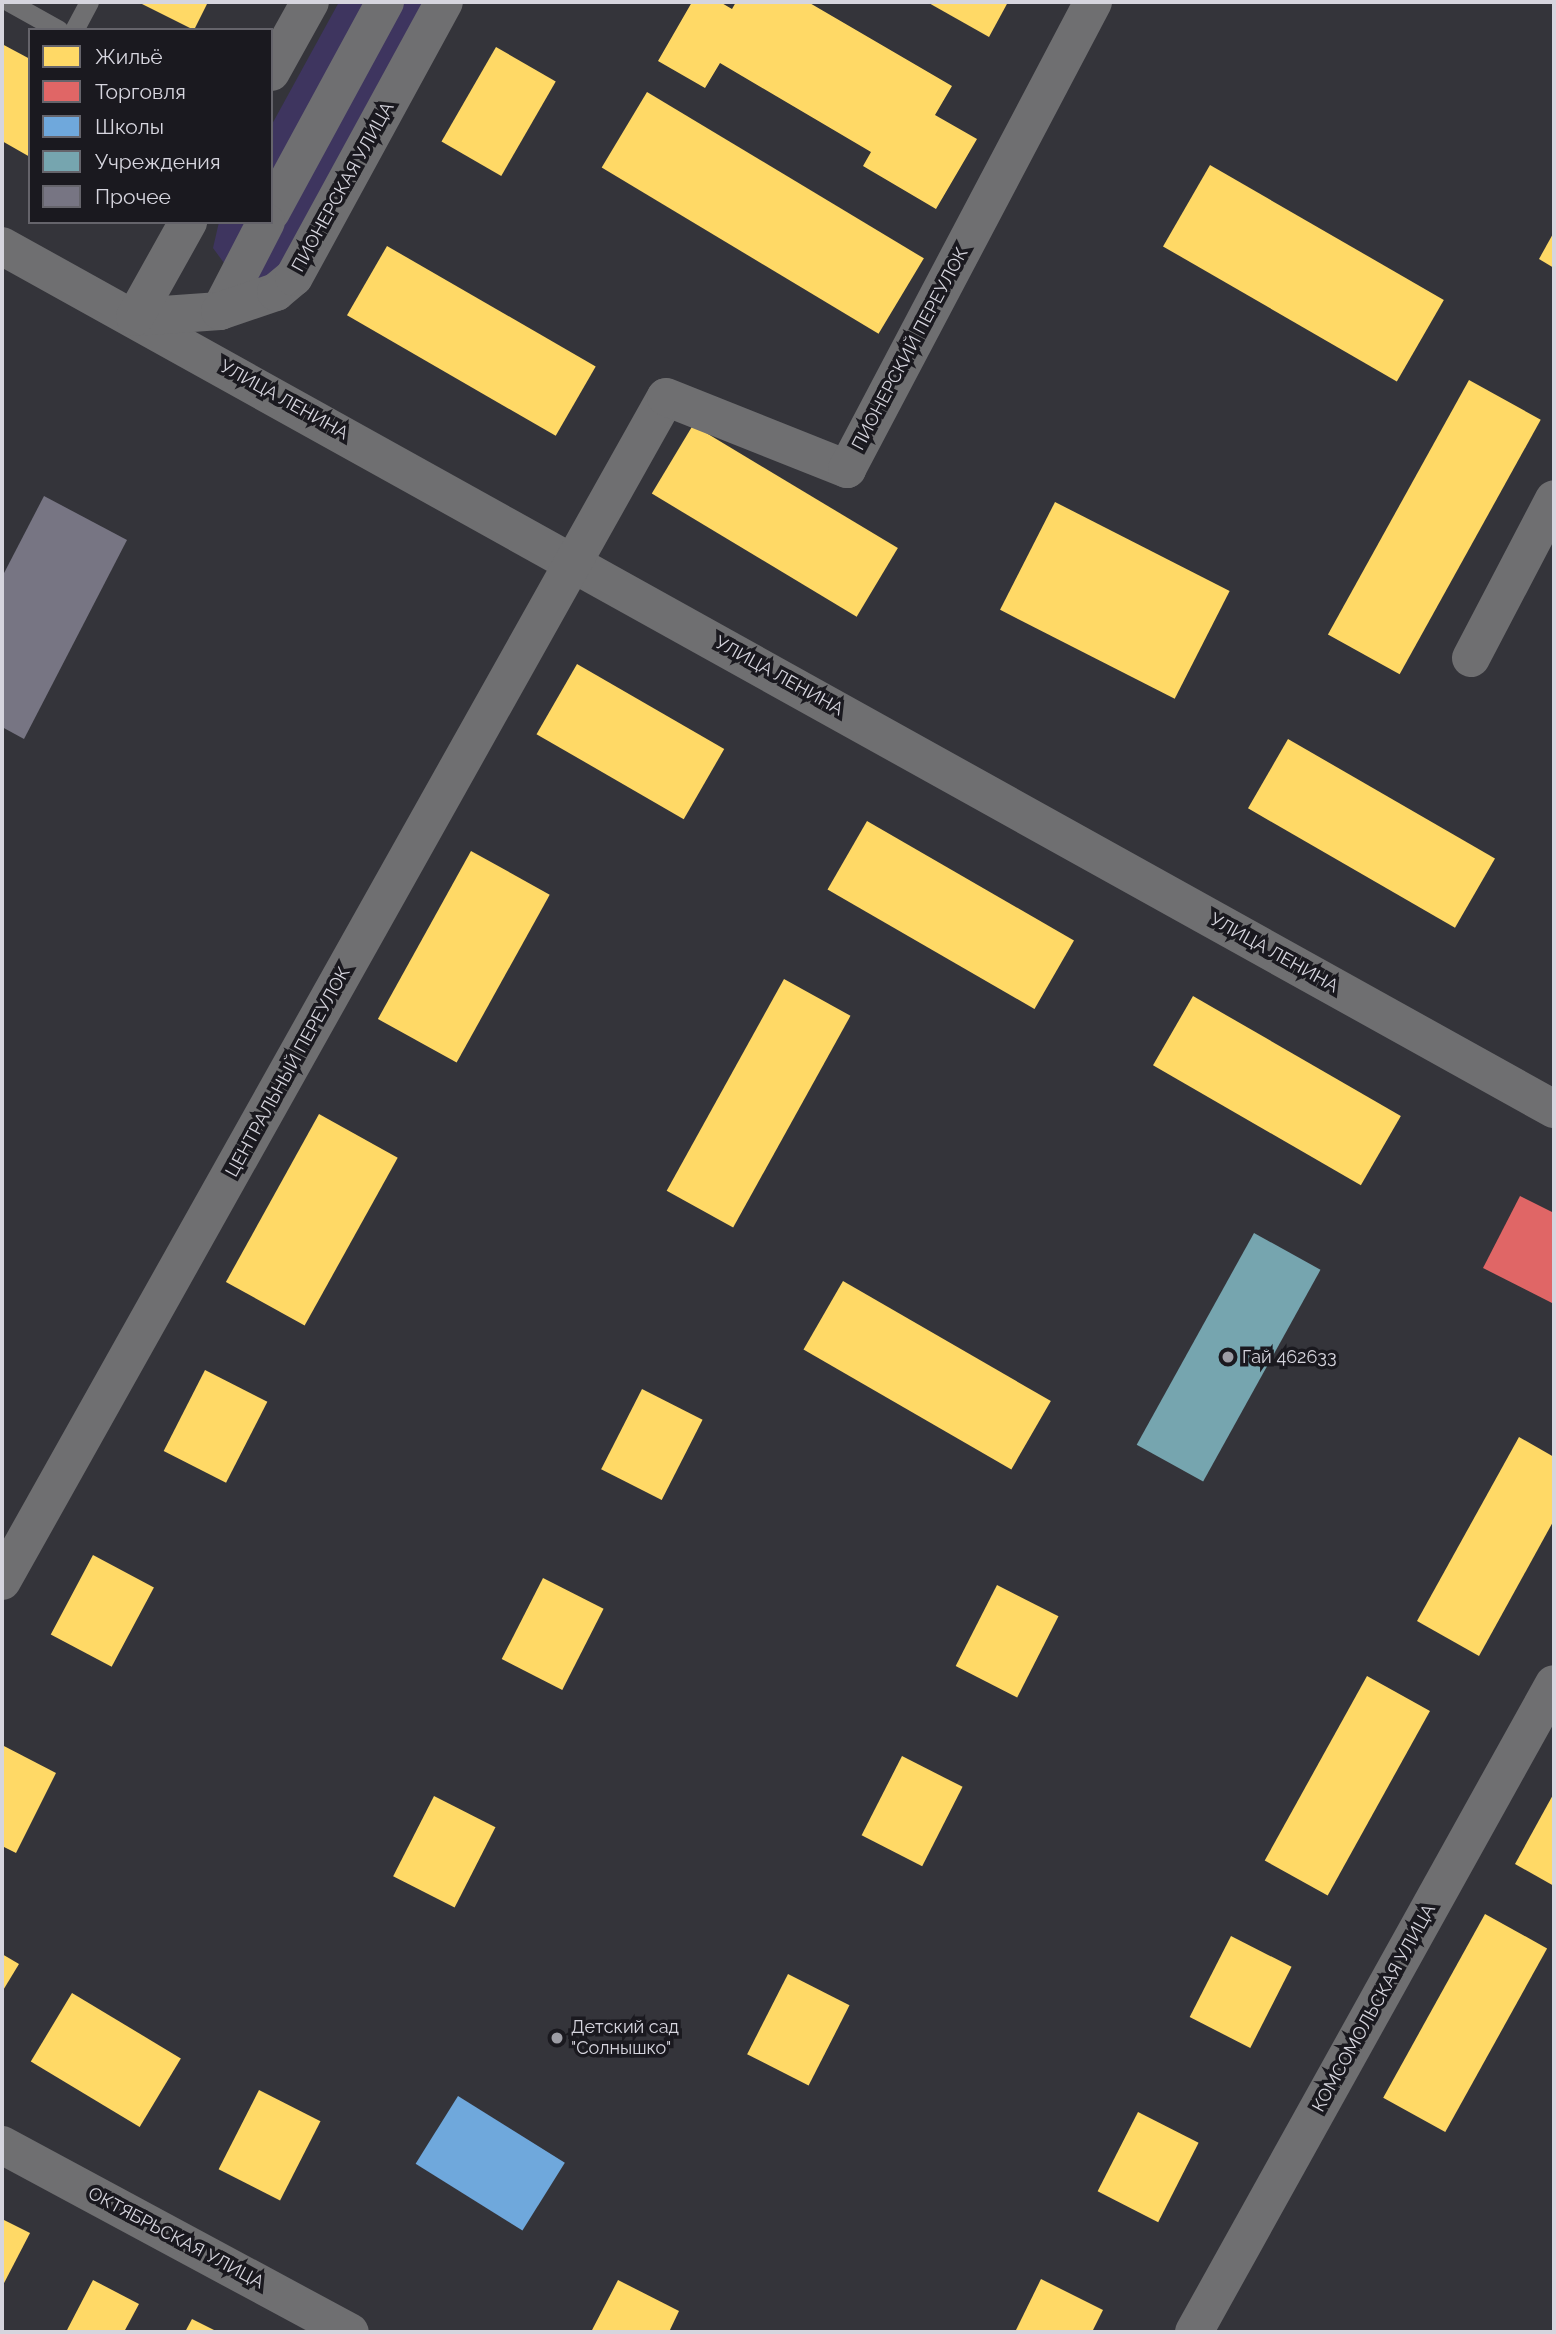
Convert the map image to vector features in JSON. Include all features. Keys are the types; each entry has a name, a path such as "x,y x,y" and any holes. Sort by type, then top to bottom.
{"street":[{"path":"273,68 310,2"},
{"path":"273,208 385,2"},
{"name":"ПИОНЕРСКАЯ УЛИЦА","path":"135,317 220,311 276,292 294,277 444,2"},
{"name":"ПИОНЕРСКИЙ ПЕРЕУЛОК","path":"575,562 666,397 847,469 1093,2"},
{"path":"135,317 187,224"},
{"path":"220,311 265,224"},
{"name":"УЛИЦА ЛЕНИНА","path":"2,246 135,317 1554,1109"},
{"path":"1471,658 1554,499"},
{"name":"ЦЕНТРАЛЬНЫЙ ПЕРЕУЛОК","path":"2,1581 575,562"},
{"name":"КОМСОМОЛЬСКАЯ УЛИЦА","path":"1195,2332 1554,1684"},
{"name":"ОКТЯБРЬСКАЯ УЛИЦА","path":"2,2144 350,2332"}],"lane":[{"path":"9,2 55,28"},
{"path":"75,28 89,2"}],"shaded area":[{"path":"339,2 434,2 294,262 268,281 235,278 213,248 219,224 273,224 273,122"}],"building: Жильё":[{"path":"138,2 208,2 195,28"},
{"path":"692,2 720,2 732,9 736,2 808,2 952,86 935,115 977,139 936,209 863,166 871,152 720,63 705,88 658,61"},
{"path":"927,2 1008,2 989,37"},
{"path":"2,44 28,58 28,156 2,141"},
{"path":"496,47 556,82 501,176 442,141"},
{"path":"647,92 924,258 879,334 602,167"},
{"path":"1210,165 1444,300 1397,381 1163,246"},
{"path":"1554,232 1554,268 1539,259"},
{"path":"387,246 596,366 556,436 347,315"},
{"path":"1469,380 1541,420 1400,674 1328,635"},
{"path":"693,425 898,548 857,617 652,494"},
{"path":"1055,502 1230,591 1175,699 1000,610"},
{"path":"577,664 724,749 684,819 536,734"},
{"path":"1288,739 1495,859 1455,928 1248,808"},
{"path":"867,821 1074,940 1034,1009 828,889"},
{"path":"471,851 550,895 457,1063 378,1019"},
{"path":"784,979 850,1016 733,1228 667,1191"},
{"path":"1193,996 1401,1116 1361,1185 1153,1065"},
{"path":"319,1114 398,1158 305,1326 226,1282"},
{"path":"843,1281 1051,1401 1011,1469 804,1349"},
{"path":"205,1370 267,1402 226,1483 164,1451"},
{"path":"642,1389 703,1420 662,1500 601,1469"},
{"path":"1519,1437 1554,1457 1554,1520 1479,1656 1417,1621"},
{"path":"93,1555 154,1587 112,1667 51,1634"},
{"path":"543,1578 604,1609 562,1690 502,1659"},
{"path":"997,1585 1058,1616 1017,1697 956,1666"},
{"path":"1367,1676 1430,1711 1328,1895 1265,1861"},
{"path":"2,1745 56,1773 16,1853 2,1846"},
{"path":"902,1756 963,1787 922,1866 862,1835"},
{"path":"1554,1793 1554,1886 1515,1864"},
{"path":"434,1796 495,1827 455,1908 393,1876"},
{"path":"1485,1914 1547,1948 1445,2132 1383,2098"},
{"path":"1231,1936 1292,1967 1250,2048 1190,2017"},
{"path":"2,1954 19,1964 2,1992"},
{"path":"788,1974 849,2005 809,2086 747,2054"},
{"path":"72,1993 181,2058 140,2127 31,2062"},
{"path":"259,2090 320,2121 280,2201 219,2169"},
{"path":"1138,2112 1199,2143 1158,2222 1098,2191"},
{"path":"2,2219 30,2233 2,2287"},
{"path":"1041,2279 1103,2310 1092,2332 1015,2332"},
{"path":"93,2280 139,2304 124,2332 66,2332"},
{"path":"618,2280 679,2311 669,2332 591,2332"},
{"path":"192,2319 218,2332 185,2332"}],"building: Торговля":[{"path":"1520,1196 1554,1213 1554,1304 1483,1268"}],"building: Школы":[{"path":"458,2096 565,2163 522,2231 416,2164"}],"building: Учреждения":[{"name":"Гай 462633","path":"1254,1233 1320,1270 1203,1482 1137,1445"}],"building: Прочее":[{"path":"44,496 127,540 24,739 2,727 2,577"}],"place":[{"name":"Гай 462633","path":"1228,1357"},
{"name":"Детский сад \"Солнышко\"","path":"557,2038"}]}
